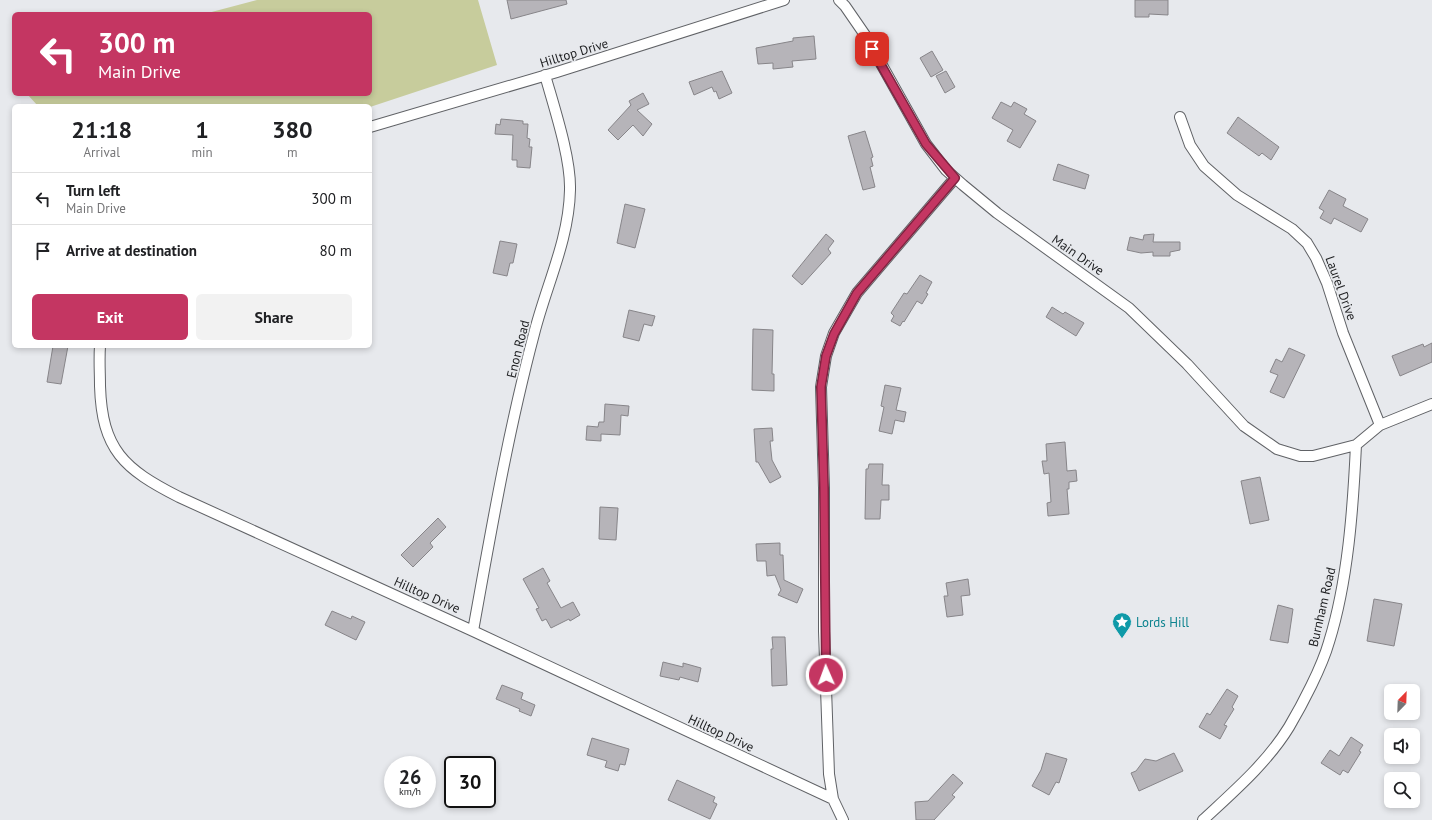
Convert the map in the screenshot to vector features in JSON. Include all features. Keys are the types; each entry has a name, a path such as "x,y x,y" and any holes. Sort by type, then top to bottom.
{"street":[{"name":"Hilltop Drive","path":"372,126 545,75 784,0"},
{"name":"Main Drive","path":"839,0 845,6 865,35 926,144 955,178 996,213 1129,308 1187,364 1244,426 1277,449 1300,456 1313,456 1356,445"},
{"name":"Enon Road","path":"473,631 504,462 534,333 557,259 568,217 570,189 568,167 545,75"},
{"name":"Laurel Drive","path":"1180,117 1190,146 1204,166 1237,194 1292,229 1306,243 1316,258 1327,283 1343,333 1380,425"},
{"path":"843,820 833,799 828,774 824,631 824,488 821,387 826,356 838,327 857,293 955,178"},
{"name":"Hilltop Drive","path":"100,348 101,399 105,430 120,456 148,481 220,516 473,631 833,799"},
{"path":"1356,445 1380,425 1432,404"},
{"name":"Burnham Road","path":"1203,820 1251,775 1289,728 1308,692 1329,643 1342,586 1354,488 1356,445"}],"green space":[{"path":"257,0 478,0 497,65 372,106 372,104 36,104 29,96 372,96 372,12 212,12"}],"building":[{"path":"507,0 566,0 567,4 511,19"},
{"path":"1135,0 1168,0 1168,15 1149,14 1149,17 1135,17"},
{"path":"814,36 816,59 792,61 793,67 773,69 773,63 758,64 756,48 793,41 793,38"},
{"path":"932,51 943,70 931,77 920,58"},
{"path":"722,71 732,93 719,99 716,91 714,92 712,87 694,95 689,82"},
{"path":"946,71 955,87 945,93 936,76"},
{"path":"643,93 649,104 637,110 652,124 643,136 633,125 618,140 608,130 631,105 629,101"},
{"path":"1001,102 1011,107 1014,102 1027,109 1024,114 1036,121 1020,148 1007,141 1013,130 992,118"},
{"path":"1238,117 1279,147 1271,160 1262,153 1259,156 1227,133"},
{"path":"501,119 523,121 523,124 528,124 527,138 530,139 529,147 532,147 530,168 517,167 517,160 512,160 513,135 495,134 496,124 500,125"},
{"path":"865,131 873,157 871,158 873,166 870,167 875,187 863,190 848,136"},
{"path":"1058,164 1089,175 1085,189 1053,180"},
{"path":"1329,190 1346,199 1343,206 1368,219 1361,232 1334,218 1331,224 1320,218 1324,211 1319,208"},
{"path":"625,204 645,209 635,248 617,243"},
{"path":"826,234 834,241 828,249 831,253 802,285 792,276"},
{"path":"1154,234 1153,242 1180,242 1180,250 1170,252 1170,256 1153,256 1153,252 1141,253 1127,250 1130,237 1143,240 1144,235"},
{"path":"500,241 517,244 513,263 510,263 507,276 493,273"},
{"path":"920,275 932,282 926,293 928,294 922,304 917,301 900,326 891,321 894,316 891,313 904,293 907,294"},
{"path":"1052,307 1063,314 1065,312 1084,323 1076,336 1046,317"},
{"path":"629,310 655,316 652,326 644,324 639,341 623,337"},
{"path":"753,329 773,330 772,374 774,374 774,391 752,390"},
{"path":"1432,343 1432,362 1400,376 1392,356 1423,344 1424,347"},
{"path":"53,348 68,348 61,384 47,382"},
{"path":"1289,348 1305,355 1284,398 1270,392 1278,375 1270,372 1276,359 1282,362"},
{"path":"885,385 901,388 896,410 906,412 904,422 895,420 892,434 879,431 884,407 881,406"},
{"path":"605,404 629,406 628,416 621,415 620,435 601,434 601,441 586,440 587,426 598,427 599,422 604,422"},
{"path":"772,428 773,441 770,441 772,460 781,477 770,483 758,462 756,462 754,429"},
{"path":"1065,442 1067,471 1076,470 1077,481 1069,482 1069,489 1067,489 1069,514 1048,516 1047,503 1051,502 1049,473 1044,474 1042,461 1047,461 1046,444"},
{"path":"869,464 883,464 882,485 889,485 889,500 881,500 880,519 865,519 866,469 868,469"},
{"path":"1260,477 1269,520 1250,524 1241,481"},
{"path":"600,507 618,508 616,540 599,539"},
{"path":"438,518 446,527 430,543 433,547 413,567 401,555"},
{"path":"780,543 780,555 783,555 784,580 803,589 797,603 778,595 781,590 775,575 767,576 766,561 757,561 756,544"},
{"path":"543,568 550,581 547,583 561,608 573,602 580,615 570,621 569,619 551,628 546,619 542,621 536,609 539,608 523,579"},
{"path":"968,579 970,595 961,596 963,615 947,617 944,596 948,596 946,583"},
{"path":"1374,599 1402,604 1394,646 1367,641"},
{"path":"1278,605 1293,609 1288,643 1270,640"},
{"path":"332,611 351,619 352,616 365,622 356,640 325,625"},
{"path":"772,637 785,637 787,685 772,686"},
{"path":"663,662 683,667 683,663 701,668 698,682 680,677 679,680 660,676"},
{"path":"502,685 523,693 521,699 535,705 531,716 519,711 520,709 496,699"},
{"path":"1227,689 1238,696 1232,707 1234,709 1224,725 1227,726 1220,739 1199,727 1207,713 1210,715"},
{"path":"1351,737 1363,745 1359,751 1361,752 1348,773 1343,770 1340,775 1321,763 1330,750 1339,756"},
{"path":"592,738 629,749 625,765 620,764 618,771 605,767 607,761 587,755"},
{"path":"1046,753 1067,759 1059,783 1056,782 1049,795 1032,786 1041,770"},
{"path":"1174,753 1183,771 1139,791 1131,773 1136,771 1145,759 1156,761"},
{"path":"953,774 963,783 952,795 955,797 934,820 916,820 915,802 928,801"},
{"path":"677,780 715,797 713,802 717,804 710,819 668,800"}],"place":[{"name":"Lords Hill","path":"1122,639"}],"route":[{"path":"826,675 824,631 824,488 821,426 821,387 826,356 834,334 857,293 955,178 946,170 926,144 872,49"}]}
